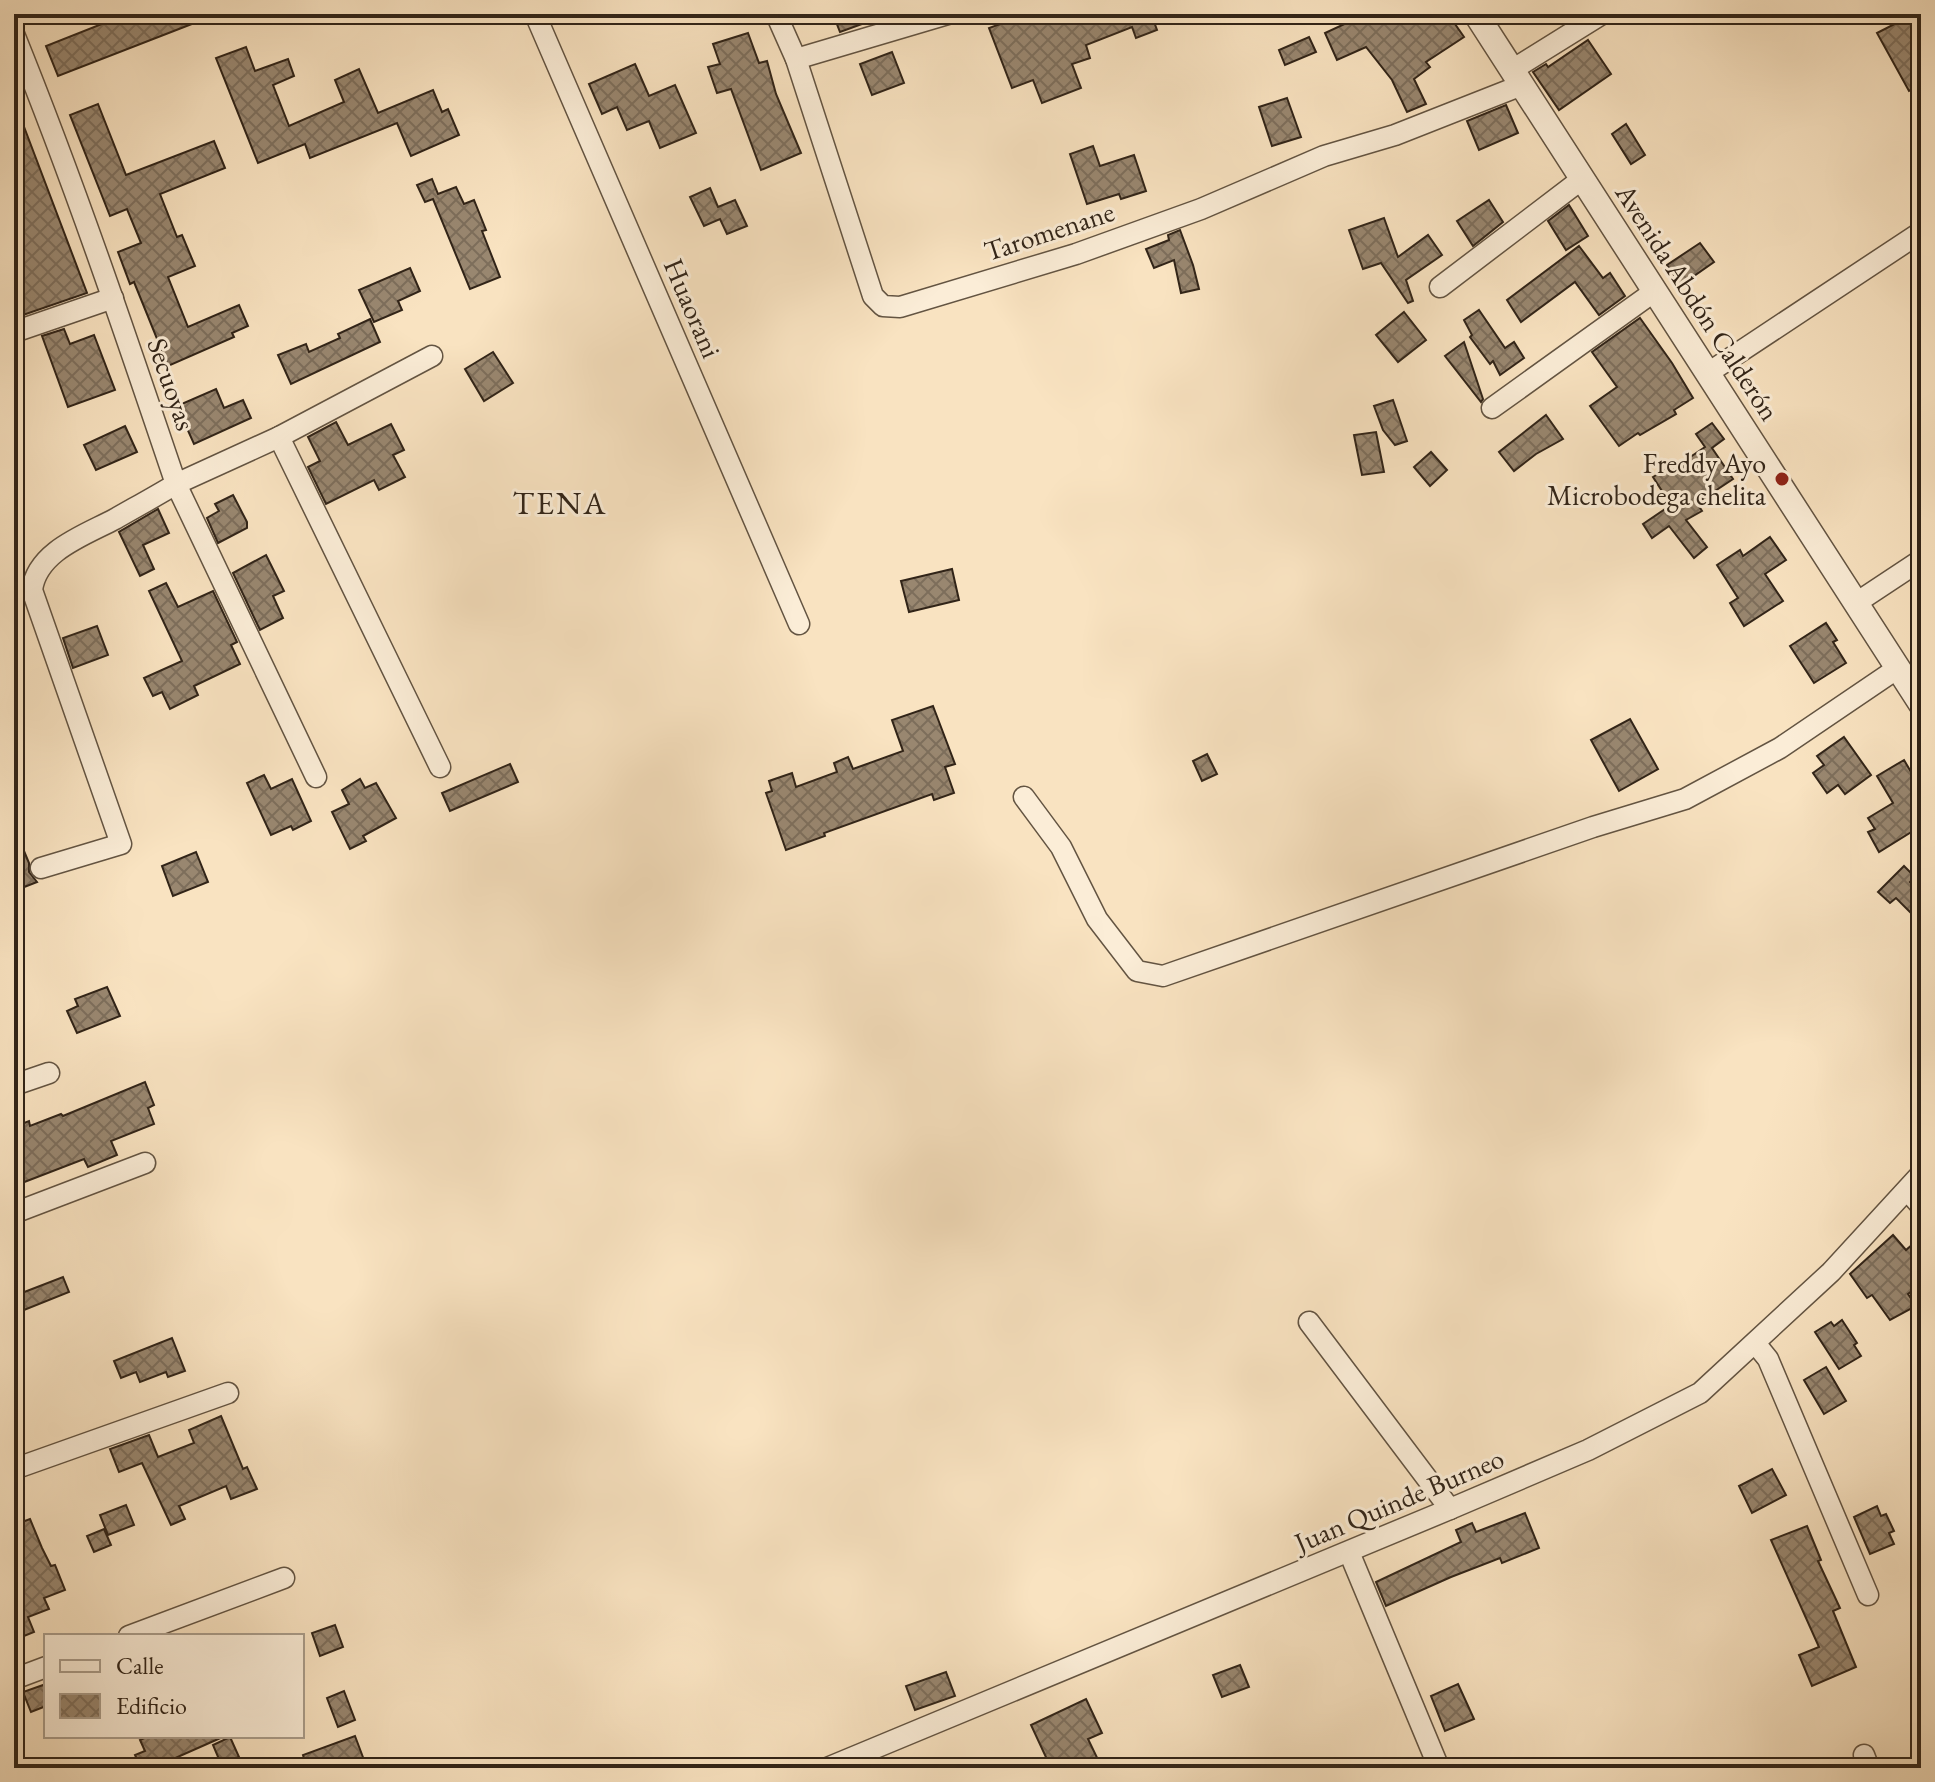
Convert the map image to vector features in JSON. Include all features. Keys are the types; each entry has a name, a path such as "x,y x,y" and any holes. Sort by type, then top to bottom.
{"street":[{"name":"Huaorani","path":"535,14 799,624"},
{"name":"Taromenane","path":"776,14 796,59 873,296 883,306 900,307 1076,254 1201,209 1324,156 1395,135 1517,77 1602,14"},
{"path":"796,59 948,14"},
{"name":"Avenida Abdón Calderón","path":"1476,14 1856,603 1912,683"},
{"name":"Secuoyas","path":"14,34 113,298 176,484 316,777"},
{"path":"1440,287 1582,179"},
{"path":"1708,373 1921,232"},
{"path":"1492,408 1655,291"},
{"path":"14,332 113,298"},
{"path":"41,868 121,844 32,590 43,564 65,545 176,484 279,437 432,356"},
{"path":"279,437 440,767"},
{"path":"1856,603 1921,560"},
{"path":"1024,797 1061,847 1097,919 1137,971 1163,976 1578,832 1685,799 1912,683"},
{"path":"14,1085 49,1073"},
{"path":"14,1213 145,1163"},
{"name":"Juan Quinde Burneo","path":"827,1768 1588,1450 1700,1393 1831,1272 1921,1174"},
{"path":"1907,1190 1921,1206"},
{"path":"1309,1322 1450,1509"},
{"path":"1755,1343 1768,1359 1868,1595"},
{"path":"14,1469 228,1393"},
{"path":"1349,1552 1439,1768"},
{"path":"134,1634 284,1578"},
{"path":"14,1679 44,1668"}],"building":[{"path":"127,14 215,15 58,76 46,46"},
{"path":"833,14 884,14 884,16 840,32"},
{"path":"1028,14 1163,15 1153,19 1157,30 1136,38 1132,27 1086,45 1090,58 1072,64 1081,88 1042,103 1033,80 1012,88 989,28"},
{"path":"1366,14 1448,14 1464,37 1426,62 1430,67 1414,79 1426,104 1407,112 1392,80 1366,47 1337,60 1325,33"},
{"path":"1914,14 1921,27 1921,85 1909,91 1877,33"},
{"path":"748,33 759,63 767,61 776,94 801,153 761,170 731,89 717,93 708,67 720,64 713,44"},
{"path":"1309,37 1316,52 1285,65 1279,50"},
{"path":"1588,40 1611,74 1559,110 1533,72 1546,64 1548,67"},
{"path":"246,47 255,71 288,59 294,76 273,85 289,126 344,102 335,80 359,69 378,113 433,90 442,112 448,109 459,135 411,156 397,123 310,158 305,144 258,163 216,58"},
{"path":"892,52 904,83 872,95 860,64"},
{"path":"635,64 649,96 675,85 696,133 660,148 649,121 627,130 617,107 602,114 589,84"},
{"path":"1287,98 1301,137 1272,146 1259,107"},
{"path":"15,103 87,293 23,315 14,293"},
{"path":"98,104 126,175 214,141 225,168 160,194 177,237 182,235 195,266 168,277 188,327 239,305 248,326 232,333 234,337 168,366 134,282 130,284 118,252 141,243 127,209 110,216 70,115"},
{"path":"1506,105 1518,133 1479,150 1467,121"},
{"path":"1626,124 1645,155 1631,164 1612,134"},
{"path":"1093,146 1100,166 1134,155 1146,191 1121,199 1119,194 1087,204 1070,154"},
{"path":"432,179 438,194 456,187 464,204 474,200 500,277 470,289 433,199 425,202 417,185"},
{"path":"710,188 718,207 735,200 747,226 727,234 720,219 704,226 690,197"},
{"path":"1489,200 1503,222 1473,246 1457,221"},
{"path":"1569,205 1588,236 1566,250 1548,221"},
{"path":"1384,218 1398,257 1428,235 1442,255 1406,280 1413,301 1408,303 1381,263 1363,269 1349,230"},
{"path":"1180,230 1199,289 1181,293 1174,260 1154,268 1146,249 1169,240 1168,235"},
{"path":"1700,243 1714,262 1681,285 1667,265"},
{"path":"1579,246 1603,278 1610,273 1625,296 1599,315 1575,282 1521,322 1507,300"},
{"path":"410,268 420,291 398,301 402,310 374,322 359,290"},
{"path":"1479,310 1505,348 1514,342 1524,358 1500,375 1493,361 1490,364 1470,337 1472,335 1464,320"},
{"path":"1404,312 1426,340 1398,362 1376,335"},
{"path":"1640,318 1693,398 1674,410 1676,414 1619,446 1590,406 1617,387 1592,352"},
{"path":"370,319 380,342 291,384 278,355 306,344 309,352 340,338 338,334"},
{"path":"64,329 70,344 94,335 115,390 68,407 42,336"},
{"path":"1464,342 1483,399 1481,402 1445,356"},
{"path":"493,352 513,383 484,401 465,369"},
{"path":"216,389 224,408 243,400 251,418 194,444 177,406"},
{"path":"1393,400 1407,441 1395,445 1383,430 1374,406"},
{"path":"1546,415 1563,439 1514,471 1499,452"},
{"path":"336,422 348,445 391,424 404,450 393,455 405,477 379,490 374,480 326,504 308,467 320,461 308,437"},
{"path":"1712,423 1724,439 1712,448 1733,479 1697,503 1702,511 1686,520 1707,547 1694,558 1669,526 1652,538 1643,524 1671,505 1653,477 1673,465 1674,468 1705,447 1696,434"},
{"path":"125,426 137,452 96,470 84,445"},
{"path":"1376,432 1384,472 1362,475 1354,435"},
{"path":"1431,452 1447,470 1430,486 1414,467"},
{"path":"233,495 247,528 218,543 207,518 219,511 215,504"},
{"path":"158,509 169,533 143,545 154,569 140,576 119,532"},
{"path":"1770,537 1786,560 1765,574 1783,601 1744,626 1730,603 1738,598 1717,565 1740,550 1743,556"},
{"path":"266,555 284,591 273,596 283,618 260,630 233,573"},
{"path":"952,569 959,600 909,612 901,581"},
{"path":"166,583 178,607 213,591 237,642 231,645 240,664 194,686 198,695 170,709 162,692 153,696 144,678 182,661 149,591"},
{"path":"1826,623 1846,663 1814,683 1790,646"},
{"path":"97,626 108,655 73,668 63,638"},
{"path":"933,706 955,764 945,767 954,793 934,800 932,794 786,850 766,793 772,791 769,781 792,773 796,787 837,772 834,763 848,757 853,769 903,751 892,720"},
{"path":"1630,719 1658,769 1619,791 1591,740"},
{"path":"1844,737 1871,775 1845,794 1838,785 1827,793 1813,773 1824,765 1817,756"},
{"path":"1207,754 1217,774 1202,781 1193,761"},
{"path":"1904,760 1921,789 1921,826 1879,852 1868,832 1875,829 1868,818 1893,803 1877,776"},
{"path":"510,764 518,782 450,811 442,793"},
{"path":"264,775 271,789 292,779 311,821 293,830 291,826 271,835 247,783"},
{"path":"360,779 365,788 376,783 396,818 363,836 366,841 350,849 332,812 349,804 342,790"},
{"path":"14,827 29,863 29,872 37,882 14,891"},
{"path":"196,852 208,882 173,896 162,866"},
{"path":"1904,866 1915,877 1910,882 1921,894 1921,923 1896,898 1890,903 1878,892"},
{"path":"107,987 120,1016 77,1033 67,1011 78,1006 75,999"},
{"path":"145,1082 154,1105 148,1108 154,1124 111,1141 117,1155 88,1167 84,1159 14,1186 14,1127 29,1121 30,1126 61,1114 63,1116"},
{"path":"1893,1235 1906,1250 1921,1237 1921,1284 1908,1294 1916,1306 1890,1320 1872,1295 1867,1298 1850,1274"},
{"path":"63,1277 69,1292 14,1314 14,1296"},
{"path":"1842,1320 1857,1343 1854,1345 1861,1356 1839,1369 1815,1332 1831,1322 1834,1326"},
{"path":"172,1338 185,1371 168,1377 166,1372 140,1382 136,1372 121,1378 114,1361"},
{"path":"1826,1367 1846,1401 1824,1414 1804,1380"},
{"path":"221,1416 243,1469 247,1467 257,1489 231,1499 226,1486 179,1506 185,1519 171,1525 142,1463 119,1472 110,1449 149,1435 158,1457 194,1443 189,1430"},
{"path":"1772,1469 1786,1495 1752,1513 1739,1486"},
{"path":"126,1505 134,1525 108,1535 100,1515"},
{"path":"1877,1506 1881,1516 1886,1514 1894,1531 1889,1533 1894,1544 1870,1554 1854,1517"},
{"path":"1525,1513 1539,1548 1502,1563 1500,1558 1386,1606 1376,1582 1461,1542 1456,1530 1472,1523 1476,1532"},
{"path":"30,1519 65,1590 44,1598 49,1609 28,1617 34,1632 14,1640 14,1525"},
{"path":"1807,1526 1821,1560 1818,1561 1840,1608 1833,1611 1856,1667 1812,1686 1799,1655 1819,1647 1771,1540"},
{"path":"104,1529 111,1545 94,1552 87,1536"},
{"path":"335,1625 343,1647 320,1656 312,1633"},
{"path":"1240,1665 1249,1687 1222,1697 1213,1675"},
{"path":"946,1672 955,1696 915,1710 906,1686"},
{"path":"1458,1684 1474,1719 1445,1731 1431,1696"},
{"path":"44,1685 44,1707 31,1712 23,1692"},
{"path":"344,1691 355,1720 338,1727 327,1698"},
{"path":"1086,1699 1102,1733 1088,1739 1102,1768 1051,1768 1031,1725"},
{"path":"355,1736 367,1768 307,1768 303,1755"},
{"path":"220,1738 173,1759 177,1768 141,1768 135,1755 145,1751 140,1740"},
{"path":"230,1738 239,1757 221,1764 213,1745"}],"place":[{"name":"Freddy Ayo Microbodega chelita","path":"1782,479"}],"district":[{"name":"TENA","path":"560,503"}]}
